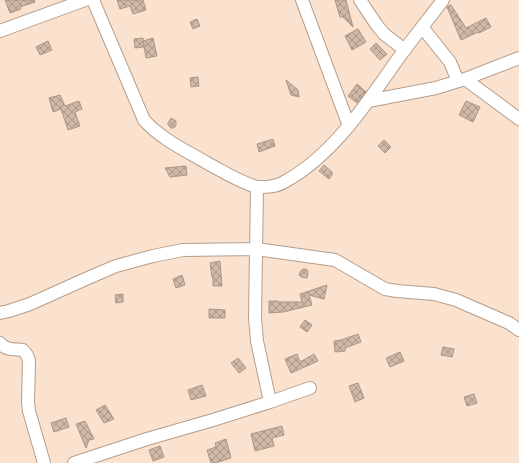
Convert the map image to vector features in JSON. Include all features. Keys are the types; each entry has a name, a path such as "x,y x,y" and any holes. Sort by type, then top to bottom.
{"street":[{"path":"0,31 85,0"},
{"path":"93,0 144,120 166,140 224,173 257,187 270,187 283,183 299,173 324,153 349,126 442,0"},
{"path":"302,0 349,126"},
{"path":"360,0 384,34 404,50"},
{"path":"422,27 450,62 462,80 519,119"},
{"path":"368,101 436,88 462,80 519,58"},
{"path":"257,187 255,318 270,402"},
{"path":"0,313 30,304 116,266 153,256 183,250 256,249 335,260 385,288 397,291 434,294 456,300 509,323 519,330"},
{"path":"0,343 6,348 23,350 27,355 29,361 29,411 44,463"},
{"path":"74,463 147,438 213,420 310,388"}],"building":[{"path":"5,0 34,0 35,2 20,7 21,9 10,13"},
{"path":"117,0 143,0 146,10 133,14 130,6 120,9"},
{"path":"335,0 346,0 353,27 343,17 340,17"},
{"path":"451,5 466,28 486,18 491,27 461,40 447,7"},
{"path":"197,19 200,26 193,29 190,22"},
{"path":"358,29 366,42 352,50 345,36"},
{"path":"143,38 144,47 135,48 134,39"},
{"path":"153,38 157,56 146,58 143,41"},
{"path":"48,41 52,50 40,55 36,47"},
{"path":"376,43 387,54 380,60 370,49"},
{"path":"198,77 199,86 191,87 190,78"},
{"path":"286,80 298,90 299,97 291,95"},
{"path":"357,84 366,92 357,103 348,96"},
{"path":"60,95 65,106 79,101 82,109 75,112 80,126 68,130 61,109 53,112 49,98"},
{"path":"466,101 480,107 473,122 459,115"},
{"path":"171,118 176,121 174,128 171,128 168,125"},
{"path":"273,139 275,146 259,152 257,144"},
{"path":"384,140 391,147 385,153 378,146"},
{"path":"324,165 332,172 329,179 319,171"},
{"path":"186,166 187,175 170,177 165,168"},
{"path":"220,261 222,286 213,286 210,263"},
{"path":"303,269 308,271 307,278 299,275"},
{"path":"182,275 185,285 176,288 173,279"},
{"path":"327,285 324,299 309,295 312,305 283,312 269,313 269,301 302,302 300,294"},
{"path":"123,294 123,302 116,303 115,295"},
{"path":"209,309 225,310 225,318 209,318"},
{"path":"305,320 312,325 307,332 300,327"},
{"path":"358,334 361,342 345,348 345,351 335,352 334,341"},
{"path":"443,347 454,349 452,357 441,355"},
{"path":"400,352 404,361 390,367 386,358"},
{"path":"297,354 300,362 314,354 318,361 291,373 285,359"},
{"path":"238,358 246,368 239,373 231,363"},
{"path":"358,383 364,398 355,402 349,386"},
{"path":"202,385 206,396 191,400 188,390"},
{"path":"474,394 477,403 467,406 464,397"},
{"path":"105,405 114,419 104,423 96,410"},
{"path":"66,418 69,427 54,432 51,423"},
{"path":"85,421 94,439 89,440 86,448 76,424"},
{"path":"282,426 284,435 272,438 274,446 255,451 251,434"},
{"path":"226,439 231,458 211,463 207,450 216,447 215,443"},
{"path":"160,446 164,457 153,461 149,450"}]}
